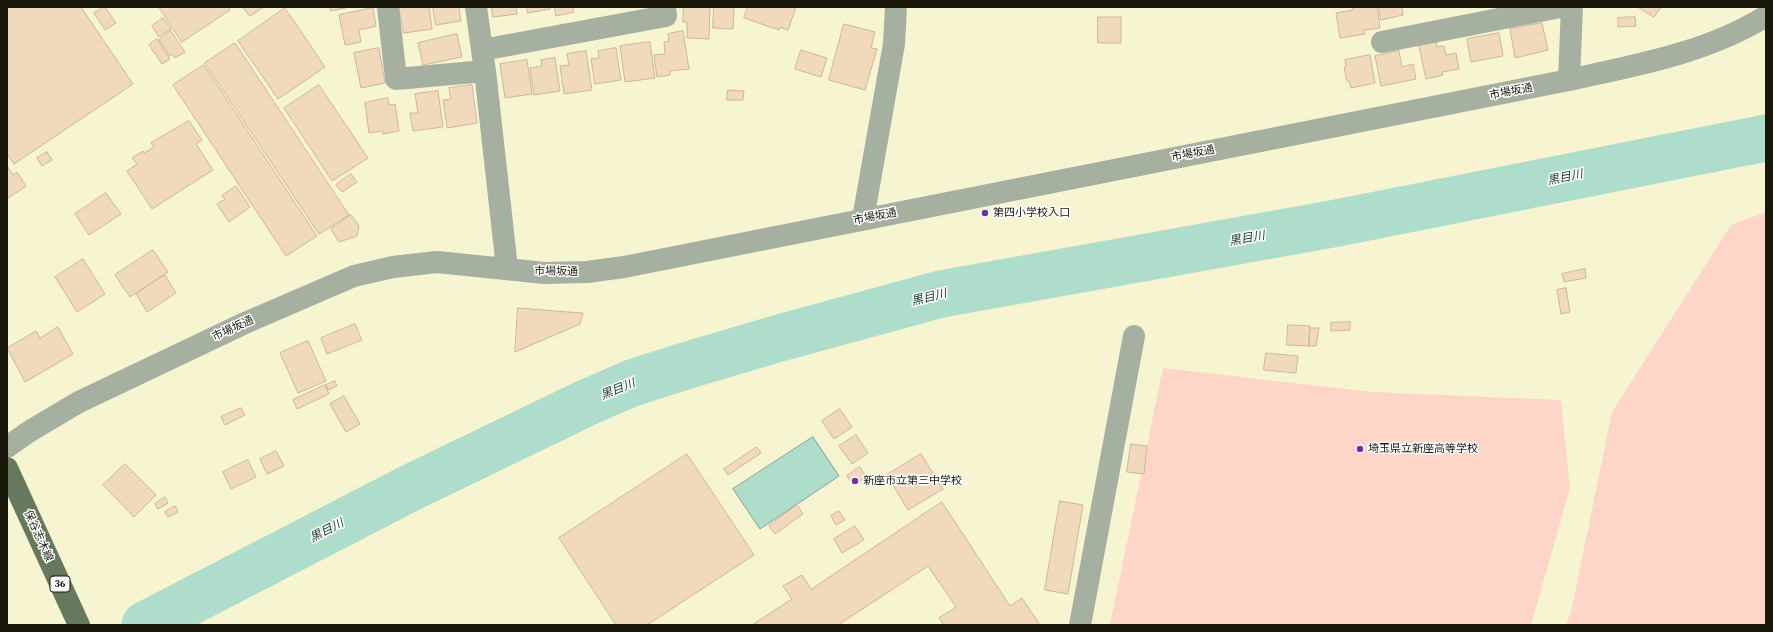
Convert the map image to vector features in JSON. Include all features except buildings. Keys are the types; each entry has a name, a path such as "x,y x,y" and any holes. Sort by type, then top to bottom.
{"main road":[{"name":"保谷志木線","path":"7,468 40,543 79,625"}],"street":[{"path":"388,7 396,79 484,60 666,16 665,7"},
{"path":"476,7 484,60 507,268"},
{"path":"863,219 894,44 896,7"},
{"path":"1382,42 1560,7"},
{"path":"1570,80 1572,7"},
{"name":"市場坂通","path":"7,447 30,431 80,402 245,323 354,276 393,266 436,262 545,273 587,272 624,267 1570,80 1642,64 1686,52 1750,26 1766,16"},
{"path":"1080,625 1134,336"}],"shaded area":[{"path":"1766,212 1766,625 1566,625 1571,612 1612,412 1731,225"},
{"name":"埼玉県立新座高等学校","path":"1163,368 1372,392 1561,400 1570,488 1531,625 1110,625"},
{"path":"813,437 839,476 760,529 733,489"}],"waterway":[{"name":"黒目川","path":"145,625 412,487 588,402 632,383 685,366 776,339 941,294 1332,224 1766,138"}],"place":[{"name":"第四小学校入口","path":"985,213"},
{"name":"埼玉県立新座高等学校","path":"1360,449"},
{"name":"新座市立第三中学校","path":"855,481"}]}
